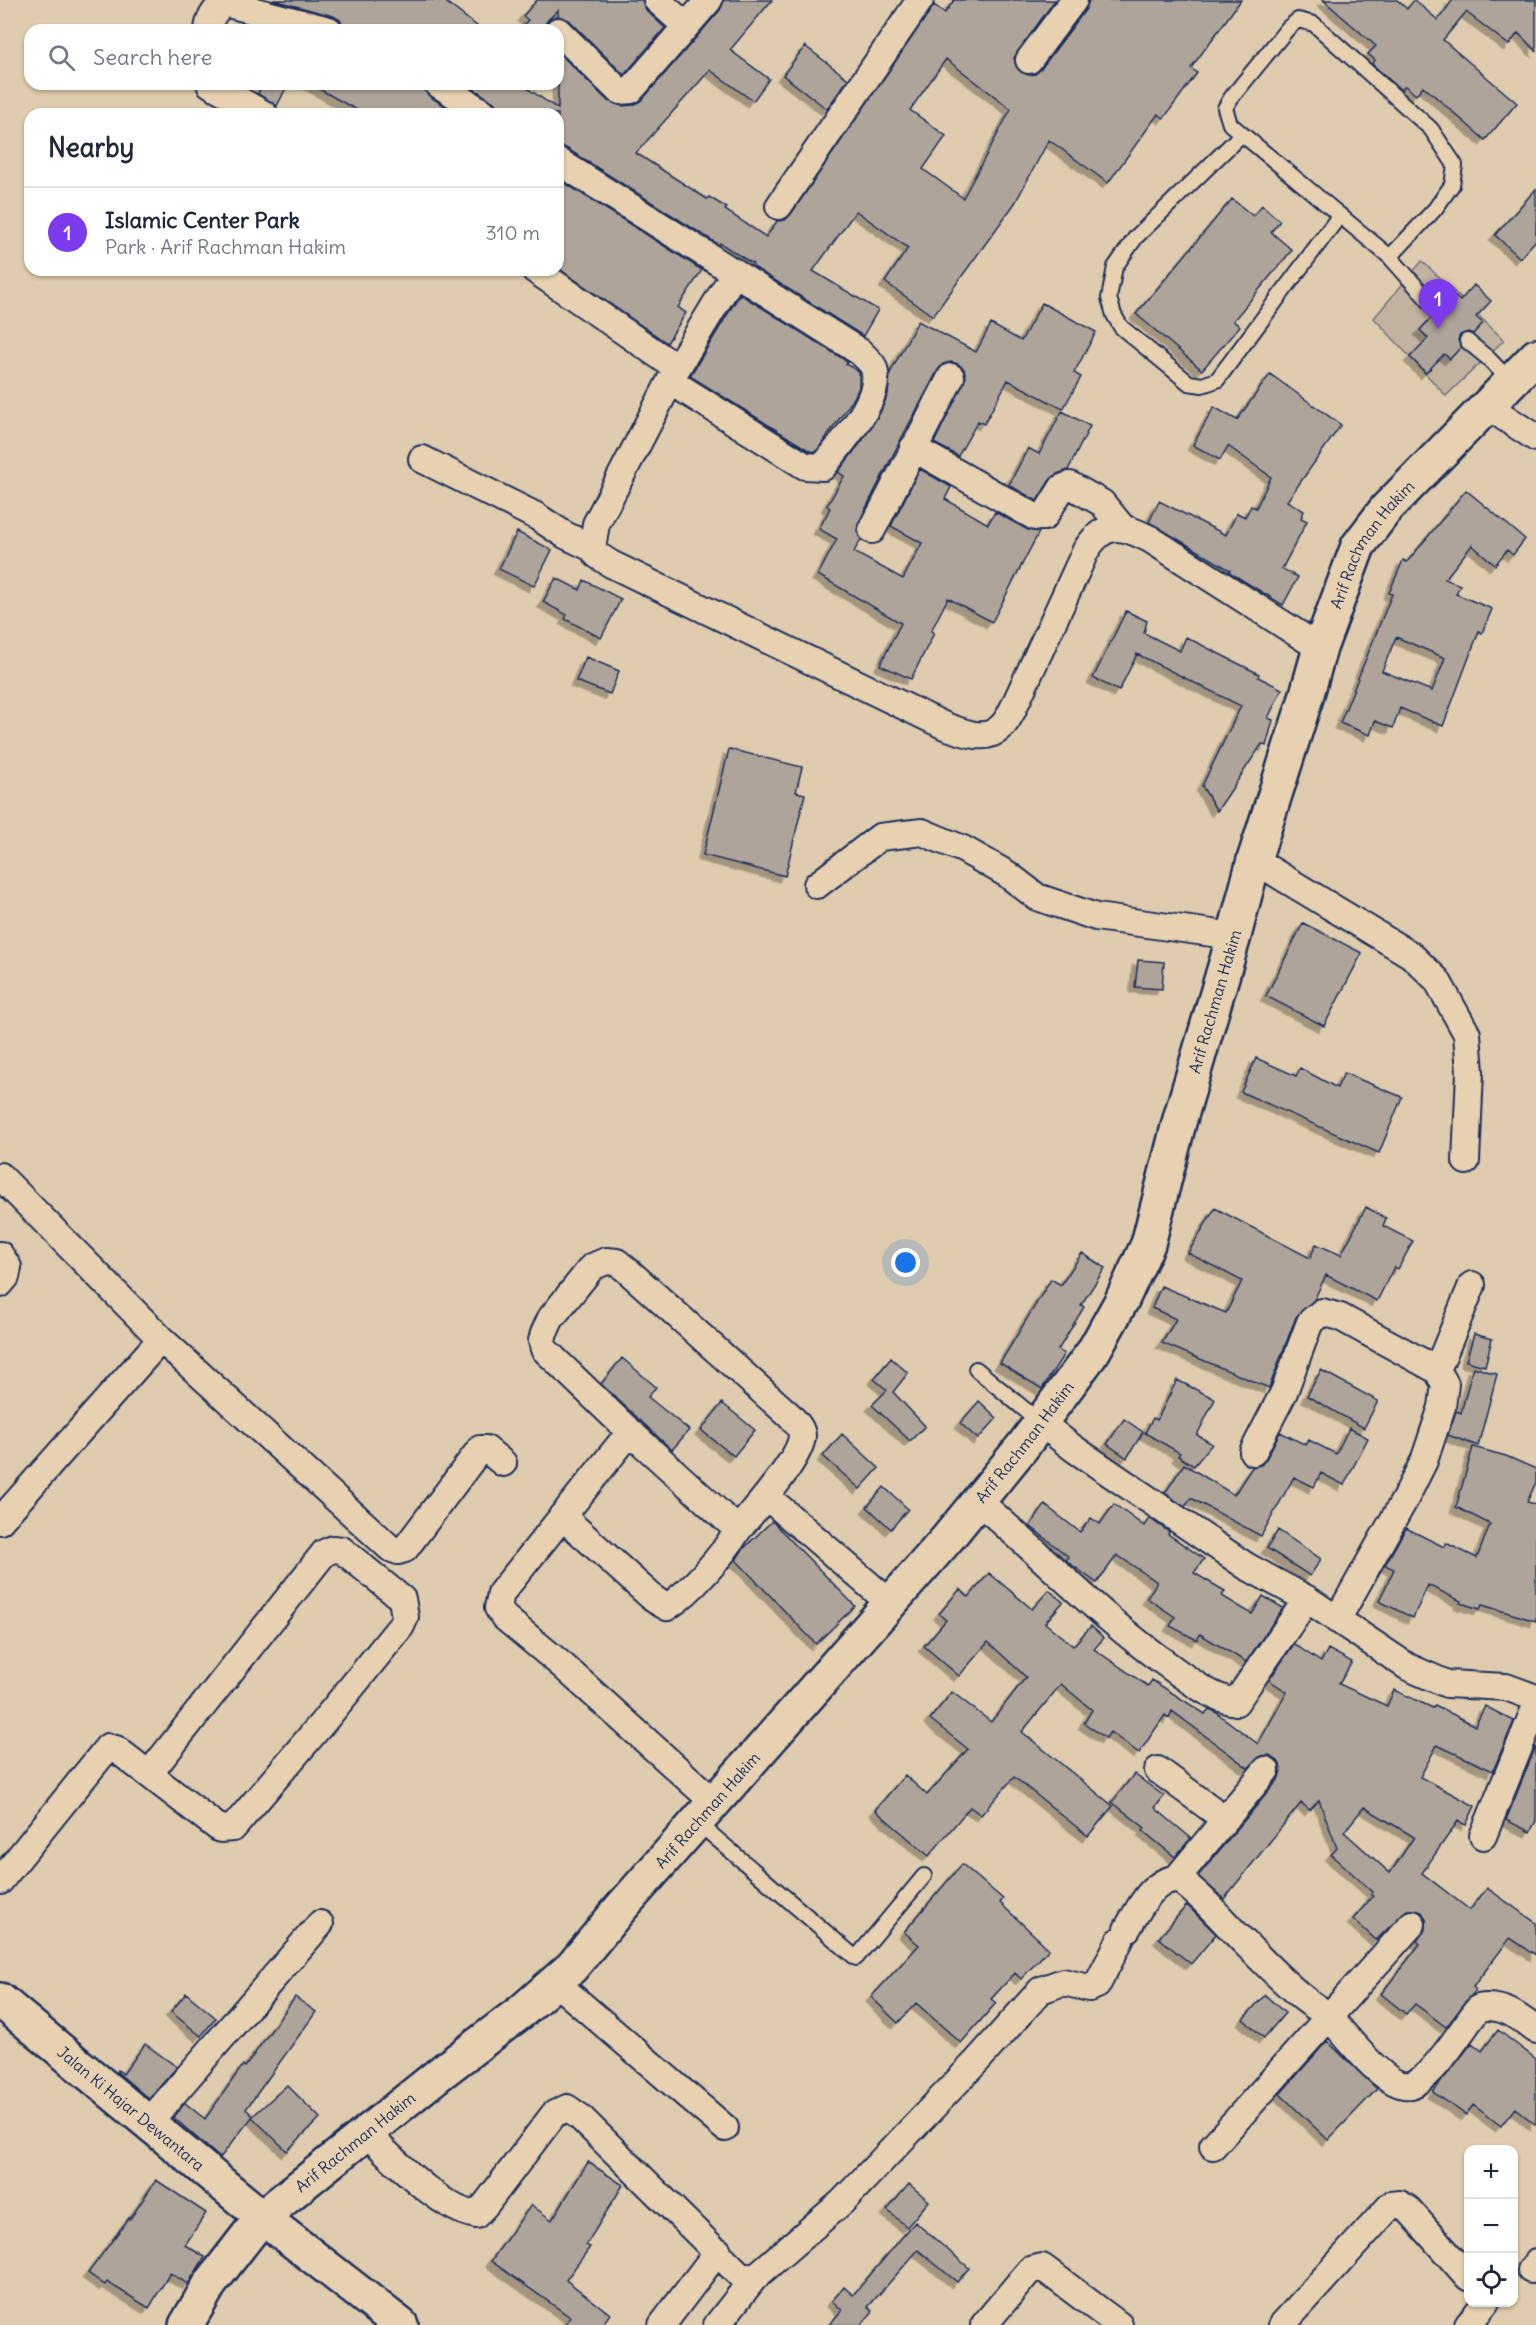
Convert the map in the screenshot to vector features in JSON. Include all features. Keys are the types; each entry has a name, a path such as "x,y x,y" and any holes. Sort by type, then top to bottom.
{"main road":[{"name":"Arif Rachman Hakim","path":"186,2325 210,2284 262,2217 522,2011 572,1967 978,1501 1041,1423 1093,1352 1148,1244 1180,1119 1254,860 1320,648 1358,546 1386,509 1536,356"},
{"name":"Jalan Ki Hajar Dewantara","path":"0,2000 262,2217 401,2325"}],"street":[{"path":"657,0 686,26"},
{"path":"564,38 616,88 632,90 710,0"},
{"path":"779,206 921,0"},
{"path":"1029,60 1074,0"},
{"path":"210,24 217,8 224,3 305,24"},
{"path":"221,90 253,108"},
{"path":"447,90 476,108"},
{"path":"543,276 674,375 805,465 824,467 870,402 875,378 872,365 860,352 564,167"},
{"path":"592,548 596,524 674,375 735,272"},
{"path":"872,530 951,377"},
{"path":"1487,406 1536,438"},
{"path":"914,448 1035,517 1044,517 1057,493 1070,485 1102,503 1121,526 1150,539 1320,648"},
{"path":"422,459 536,516 565,535 592,548 597,555 611,564 945,726 965,734 979,736 1001,729 1012,711 1086,550 1094,538 1103,531 1121,526"},
{"path":"817,885 880,837 922,832 963,849 1007,874 1037,897 1096,917 1234,936"},
{"path":"1254,860 1411,955 1437,980 1467,1034 1470,1072 1466,1161"},
{"path":"0,1176 161,1338 394,1550 405,1549 480,1449 486,1449 503,1463"},
{"path":"0,1255 9,1267 6,1277 0,1284"},
{"path":"562,1516 655,1600 666,1607 679,1599 721,1555 756,1506 766,1496 800,1446 801,1429 790,1416 618,1262 606,1261 592,1267 551,1318 542,1341 544,1349 630,1432 738,1530"},
{"path":"1437,1370 1472,1285"},
{"path":"1253,1452 1284,1392 1310,1322 1322,1312 1340,1317 1437,1370 1445,1384 1442,1407 1424,1461 1337,1620"},
{"path":"0,1521 161,1338"},
{"path":"1041,1423 1073,1448 1246,1566 1307,1599 1408,1666 1446,1684 1506,1687 1536,1698"},
{"path":"630,1432 501,1593 498,1608 501,1614 563,1666 705,1812"},
{"path":"766,1496 890,1603"},
{"path":"978,1501 1141,1646 1197,1685 1226,1700 1236,1702 1307,1599"},
{"path":"0,1881 106,1748 113,1747 220,1829 233,1828 401,1626 405,1617 402,1599 342,1550 333,1549 324,1553 149,1774"},
{"path":"1483,1836 1536,1707"},
{"path":"1158,1770 1225,1819"},
{"path":"1177,1878 1266,1770"},
{"path":"717,2325 754,2278 842,2202 977,2061 1024,2006 1041,1990 1063,1982 1089,1988 1097,1985 1155,1885 1165,1879 1177,1878 1193,1889 1247,1946 1301,1997 1328,2017 1373,2064 1392,2080 1404,2085 1411,2085 1424,2078 1479,2008 1490,2005 1514,2013 1536,2030"},
{"path":"148,2123 320,1923"},
{"path":"1213,2146 1412,1924"},
{"path":"555,1982 725,2128"},
{"path":"366,2133 444,2202 464,2213 476,2215 554,2114 567,2108 580,2117 739,2274 754,2278"},
{"path":"1282,2325 1391,2205 1400,2204 1408,2209 1464,2272"},
{"path":"663,2325 718,2251"},
{"path":"984,2325 1030,2270 1042,2267 1119,2325"},
{"path":"1468,2325 1482,2307"}],"lane":[{"path":"1390,257 1452,185 1455,165 1431,129 1314,24 1298,20 1288,28 1231,98 1225,108 1230,124 1390,257 1438,311"},
{"path":"1241,135 1136,237 1115,267 1109,298 1114,315 1121,327 1189,383 1202,385 1217,380 1340,215"},
{"path":"1467,341 1489,359 1510,382"},
{"path":"976,1369 1041,1423"},
{"path":"705,1812 856,1958 924,1876"}],"shaded area":[{"path":"1422,261 1504,340 1446,396 1374,318"}],"building":[{"path":"273,0 443,0 474,24 342,24 333,16"},
{"path":"537,0 642,0 647,11 665,28 624,75 569,20 558,16 558,10 546,24 524,24 528,20 523,16"},
{"path":"724,0 772,0 730,50 769,79 753,101 710,70 636,153 707,199 709,197 727,208 725,210 766,237 777,221 785,220 791,214 934,5 945,13 954,0 1055,0 1014,58 1016,66 1028,75 1035,74 1041,69 1086,9 1089,0 1241,0 1191,68 1197,73 1164,118 1158,114 1108,183 1049,140 1015,203 933,316 885,282 908,248 856,211 813,271 878,310 863,336 752,266 753,264 720,243 719,245 564,148 564,108 558,108 558,90 564,90 564,58 608,101 622,106 633,105 642,100 720,10","holes":["946,59 1011,109 963,198 923,169 946,136 910,110"]},
{"path":"1323,0 1397,0 1407,9 1414,0 1438,20 1452,1 1450,0 1536,0 1536,51 1518,33 1509,45 1466,12 1443,40 1517,103 1485,140 1423,86 1416,95 1405,86 1401,90 1372,64 1375,60 1368,54 1376,46"},
{"path":"805,46 848,79 827,109 783,75"},
{"path":"260,90 285,90 277,106 258,94"},
{"path":"321,90 424,90 448,108 353,108"},
{"path":"475,90 530,90 557,108 498,108 494,102"},
{"path":"564,184 702,270 678,307 686,313 667,343 564,272"},
{"path":"1536,189 1536,240 1520,258 1495,235"},
{"path":"1232,199 1253,216 1262,205 1280,221 1271,232 1292,250 1233,321 1240,326 1202,370 1136,314"},
{"path":"1474,285 1491,301 1476,317 1483,323 1473,334 1468,332 1460,335 1458,340 1461,347 1450,359 1444,354 1426,373 1410,357 1428,338 1420,330 1432,317 1439,320 1444,317 1447,310 1444,304 1453,295 1460,301"},
{"path":"740,294 848,362 846,364 859,372 859,387 854,398 816,452 810,451 690,376"},
{"path":"1042,303 1096,332 1074,373 1081,377 1063,409 1008,380 984,424 978,421 958,456 934,443 966,377 964,369 958,364 951,362 943,364 900,441 858,524 857,531 861,539 854,552 903,579 922,543 891,526 920,469 951,487 945,499 988,524 995,512 1028,530 1039,532 992,622 948,598 931,631 934,633 911,679 880,665 901,623 818,575 837,539 819,529 830,508 827,506 844,476 838,472 880,413 888,394 890,373 918,321 976,352 991,324 1021,341"},
{"path":"1270,374 1341,425 1287,501 1304,511 1301,518 1307,521 1282,569 1298,577 1283,605 1229,572 1230,570 1149,522 1159,501 1226,535 1237,513 1245,517 1251,506 1256,508 1271,477 1228,446 1220,460 1193,445 1214,407 1237,420"},
{"path":"1062,411 1090,426 1068,470 1057,474 1050,480 1037,501 1009,485 1028,448 1039,454"},
{"path":"1466,490 1525,539 1513,555 1507,550 1495,565 1472,545 1445,579 1460,585 1456,594 1492,609 1482,633 1479,631 1443,726 1400,708 1393,728 1375,721 1370,735 1340,723 1392,594 1389,593 1403,560 1407,562","holes":["1396,637 1445,658 1432,691 1382,671"]},
{"path":"517,532 552,550 534,586 499,569"},
{"path":"556,578 580,590 584,580 621,599 601,638 565,619 567,615 543,602"},
{"path":"1126,611 1147,621 1144,633 1180,651 1186,637 1259,674 1258,677 1282,689 1268,718 1273,720 1266,746 1262,744 1217,811 1202,786 1241,706 1137,654 1119,691 1093,678"},
{"path":"586,657 619,671 610,694 576,681"},
{"path":"729,749 802,767 796,792 805,794 785,876 703,855"},
{"path":"1303,923 1362,953 1324,1026 1266,996"},
{"path":"1138,960 1164,962 1162,989 1135,987"},
{"path":"1256,1058 1296,1076 1300,1068 1337,1088 1344,1073 1402,1097 1379,1153 1241,1092"},
{"path":"1366,1207 1386,1218 1383,1226 1413,1241 1398,1269 1394,1267 1377,1301 1326,1275 1314,1300 1296,1317 1269,1388 1162,1343 1176,1319 1152,1308 1161,1286 1226,1313 1242,1281 1188,1253 1215,1208 1310,1258 1316,1244 1341,1255"},
{"path":"1082,1253 1105,1268 1081,1305 1084,1307 1058,1350 1064,1354 1042,1389 1000,1363 1051,1279 1061,1285"},
{"path":"1474,1334 1492,1339 1485,1366 1466,1361"},
{"path":"622,1358 656,1387 648,1397 689,1430 672,1450 601,1384"},
{"path":"891,1358 908,1373 893,1392 925,1426 910,1441 872,1405 887,1390 874,1379"},
{"path":"1473,1367 1497,1374 1478,1446 1448,1435 1456,1411 1461,1413"},
{"path":"1321,1370 1378,1401 1364,1428 1307,1396"},
{"path":"1177,1380 1215,1399 1197,1435 1212,1444 1194,1466 1178,1456 1180,1453 1145,1433 1153,1418 1157,1420"},
{"path":"979,1401 997,1418 978,1439 960,1423"},
{"path":"722,1403 755,1430 734,1456 701,1430"},
{"path":"1124,1419 1143,1432 1127,1458 1107,1444"},
{"path":"1349,1428 1368,1438 1344,1485 1321,1473 1314,1487 1294,1477 1261,1536 1191,1498 1185,1507 1165,1493 1184,1464 1234,1495 1252,1467 1261,1465 1266,1459 1280,1432 1306,1445 1309,1440 1336,1454"},
{"path":"842,1434 879,1468 860,1489 823,1456"},
{"path":"1473,1447 1506,1456 1536,1469 1536,1482 1527,1502 1536,1504 1536,1621 1482,1605 1480,1609 1460,1603 1461,1601 1428,1585 1413,1618 1379,1601 1394,1569 1385,1565 1406,1528 1444,1547 1446,1543 1477,1558 1490,1524 1456,1507"},
{"path":"884,1487 908,1509 891,1529 867,1507"},
{"path":"1114,1504 1144,1526 1149,1518 1204,1559 1194,1573 1225,1591 1222,1596 1252,1614 1263,1596 1283,1608 1246,1662 1200,1634 1197,1640 1170,1626 1175,1617 1147,1598 1157,1582 1117,1555 1097,1583 1066,1560 1069,1557 1030,1526 1045,1505 1080,1532 1091,1518 1100,1524"},
{"path":"772,1521 855,1606 816,1644 736,1560 743,1549"},
{"path":"1278,1530 1321,1559 1310,1576 1267,1548"},
{"path":"989,1573 1032,1609 1049,1590 1063,1602 1045,1623 1073,1646 1091,1626 1104,1638 1094,1649 1148,1686 1152,1680 1205,1714 1209,1709 1214,1711 1258,1744 1287,1692 1269,1680 1294,1644 1321,1662 1328,1649 1352,1662 1339,1684 1387,1706 1394,1690 1433,1708 1435,1705 1475,1726 1485,1706 1514,1721 1493,1771 1437,1745 1420,1777 1475,1806 1466,1825 1458,1821 1422,1873 1470,1910 1487,1888 1536,1923 1536,1955 1510,1938 1473,1987 1476,1990 1446,2027 1415,2004 1406,2014 1381,1994 1420,1944 1417,1941 1426,1928 1426,1919 1422,1912 1407,1910 1376,1940 1353,1919 1373,1896 1371,1895 1373,1892 1331,1855 1337,1848 1319,1800 1310,1810 1301,1803 1224,1899 1198,1876 1278,1780 1281,1772 1280,1764 1269,1755 1261,1756 1248,1768 1172,1711 1169,1718 1165,1715 1139,1753 1110,1732 1106,1738 1084,1723 1092,1710 1061,1684 1022,1732 1113,1806 1088,1836 1014,1777 981,1815 970,1807 929,1856 875,1810 905,1775 927,1795 968,1749 930,1719 952,1692 991,1722 1026,1677 988,1642 959,1676 924,1646 946,1620 939,1614 960,1589 969,1597","holes":["1364,1807 1414,1837 1390,1873 1344,1832"]},
{"path":"1536,1746 1536,1821 1530,1832 1506,1820"},
{"path":"1134,1774 1164,1796 1155,1808 1191,1838 1175,1857 1143,1831 1145,1828 1112,1802"},
{"path":"962,1864 1003,1899 1000,1903 1049,1949 1021,1979 1015,1973 991,1999 996,2003 961,2043 916,2003 898,2023 871,1997 919,1945 904,1932"},
{"path":"1187,1905 1216,1934 1191,1964 1159,1938"},
{"path":"186,1993 216,2018 201,2036 171,2012"},
{"path":"1265,1995 1285,2013 1264,2038 1243,2019"},
{"path":"295,1997 316,2012 246,2109 253,2116 287,2085 320,2118 287,2151 252,2117 220,2158 173,2117 185,2103 205,2119"},
{"path":"1498,2030 1536,2059 1536,2125 1515,2108 1501,2126 1473,2105 1466,2115 1433,2092 1472,2043 1482,2051"},
{"path":"1327,2041 1377,2089 1328,2140 1280,2094"},
{"path":"145,2044 177,2067 149,2099 117,2072 118,2070 123,2074"},
{"path":"588,2162 623,2185 586,2245 590,2247 566,2280 610,2314 602,2325 565,2325 570,2317 491,2261 531,2205 552,2220"},
{"path":"156,2180 206,2213 185,2245 205,2257 188,2284 170,2273 149,2308 107,2282 105,2285 88,2273 130,2219"},
{"path":"909,2184 929,2201 907,2227 887,2210"},
{"path":"915,2222 969,2268 957,2282 918,2250 868,2307 873,2311 861,2325 829,2325 842,2310 832,2301 844,2287 853,2295"}],"place":[{"name":"Islamic Center Park","path":"1438,329"}]}
